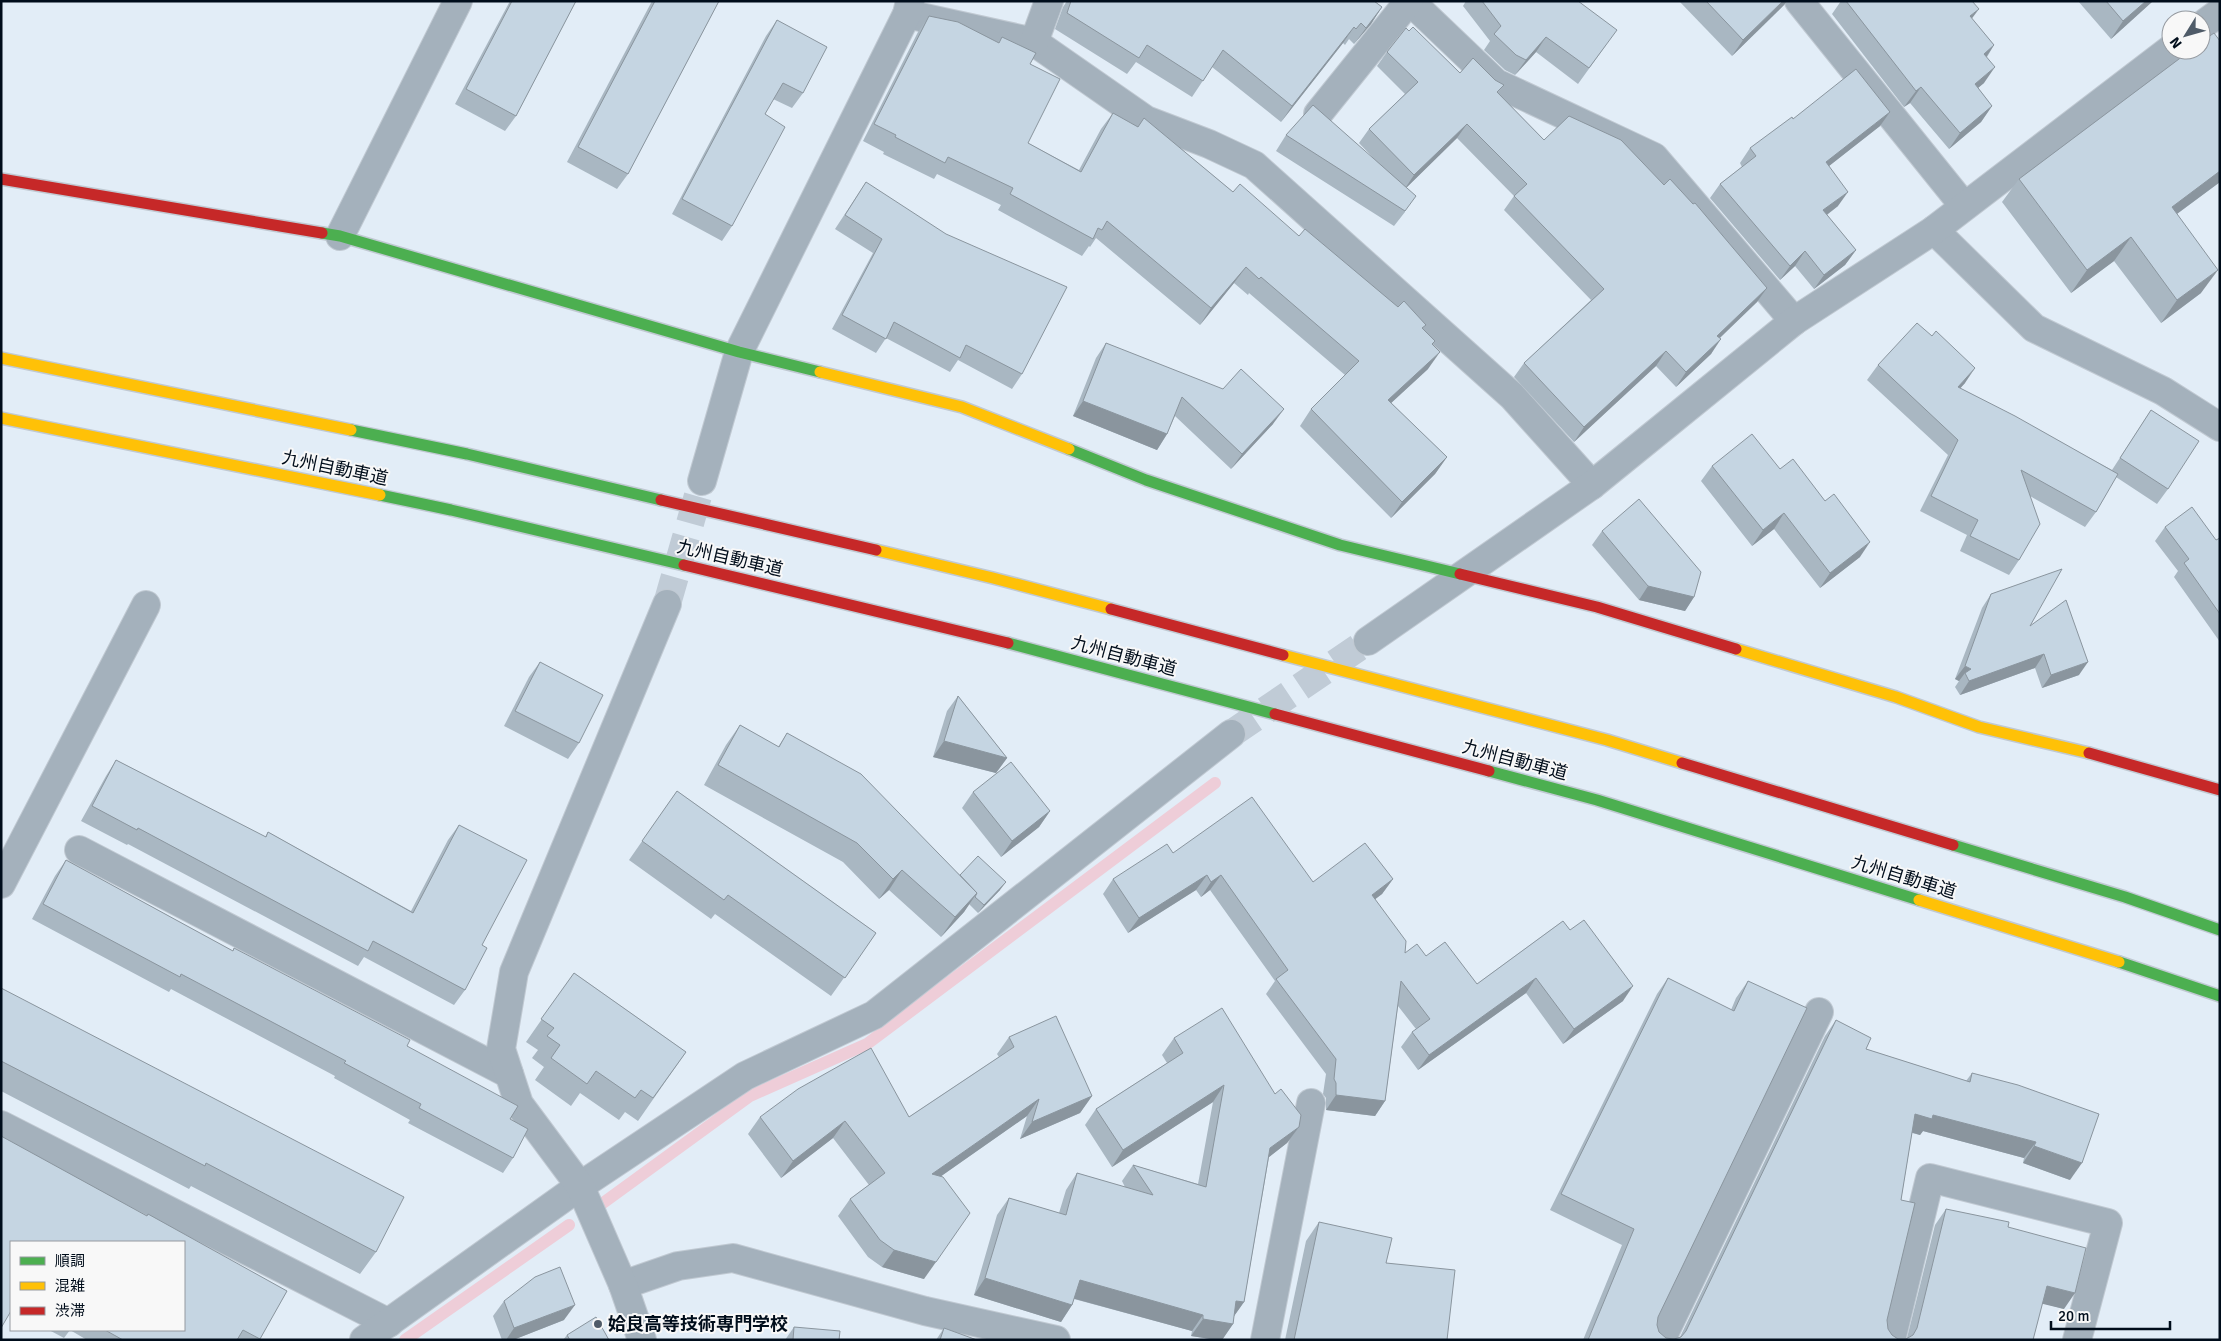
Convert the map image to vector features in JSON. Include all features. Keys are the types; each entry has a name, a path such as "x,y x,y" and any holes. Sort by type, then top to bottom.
{"main road":[{"path":"1,178 340,236 740,352 962,407 1146,480 1331,542 1597,607 1896,697 1979,727 2120,760 2220,790"},
{"path":"1,358 467,454 993,578 1607,740 2125,897 2220,930"},
{"name":"九州自動車道","path":"1,418 451,510 977,635 1596,800 2107,958 2220,996"}],"street":[{"path":"340,236 458,1"},
{"path":"1034,42 1049,1"},
{"path":"1318,114 1409,1 1496,83 1654,157 1794,321"},
{"path":"1799,1 1964,206"},
{"path":"702,481 740,352 908,8 1034,42 1146,120 1209,144 1254,165 1512,396 1592,485"},
{"path":"1368,641 1592,485 1794,321 1934,230 2161,57"},
{"path":"1934,230 2034,328 2163,391 2220,427"},
{"path":"642,1340 623,1285 580,1186 519,1104 501,1049 514,972 667,604"},
{"path":"1,884 146,605"},
{"path":"364,1340 580,1186 745,1076 874,1014 1231,734"},
{"path":"78,850 509,1074"},
{"path":"1661,1340 1819,1012"},
{"path":"1265,1340 1311,1103"},
{"path":"1,1125 389,1323"},
{"path":"1891,1340 1930,1178 2108,1223 2076,1340"},
{"path":"623,1285 678,1266 733,1258 925,1311 1056,1340"}],"building":[{"path":"512,1 576,1 516,116 466,89"},
{"path":"655,1 719,1 628,174 578,147"},
{"path":"1071,1 1374,1 1382,7 1366,28 1361,23 1356,29 1354,27 1292,106 1223,50 1203,81 1147,45 1139,58 1067,13"},
{"path":"1482,1 1578,1 1617,30 1589,68 1546,37 1526,60 1516,55 1494,34 1501,26"},
{"path":"1706,1 1783,1 1743,40"},
{"path":"1846,1 1972,1 1979,9 1970,16 1994,45 1984,54 1995,67 1975,84 1992,106 1960,133 1921,87 1916,91"},
{"path":"2106,1 2146,1 2123,21"},
{"path":"929,16 958,22 999,43 1002,37 1036,53 1030,64 1060,79 1028,143 1081,172 1113,113 1138,127 1144,118 1233,192 1240,184 1299,236 1305,229 1398,307 1404,301 1426,325 1422,328 1435,341 1432,344 1440,352 1388,400 1447,457 1402,502 1311,409 1359,361 1261,277 1259,279 1246,267 1211,308 1107,221 1102,230 1098,228 1093,239 1010,194 1013,188 948,157 945,163 874,124"},
{"path":"777,20 827,47 803,93 783,83 765,114 785,127 732,226 682,199"},
{"path":"1413,27 1460,73 1473,58 1495,80 1504,85 1497,92 1544,140 1569,116 1621,140 1664,185 1670,179 1693,204 1695,203 1767,288 1717,336 1721,339 1686,372 1666,351 1584,427 1524,363 1604,289 1514,196 1527,184 1467,124 1414,175 1369,129 1418,82 1387,52 1406,28 1409,31"},
{"path":"2214,33 2220,41 2220,171 2172,207 2218,270 2177,300 2131,237 2087,270 2019,179 2178,60 2211,60 2211,35"},
{"path":"1856,69 1890,112 1826,162 1848,192 1823,210 1856,250 1824,275 1805,251 1790,266 1720,184 1756,156 1750,148 1792,117 1793,119"},
{"path":"1313,105 1416,196 1405,211 1286,135"},
{"path":"866,182 946,234 1067,287 1022,374 966,345 960,358 894,322 886,339 842,315 882,239 845,215"},
{"path":"1917,323 1932,336 1936,331 1975,368 1958,387 2015,416 2118,474 2096,512 2021,470 2040,524 2019,560 1970,536 1978,520 1931,496 1958,440 1878,365"},
{"path":"1106,343 1223,389 1241,369 1284,409 1242,454 1182,397 1167,434 1083,401"},
{"path":"2151,410 2199,441 2168,489 2120,458"},
{"path":"1752,434 1780,469 1793,459 1825,501 1834,494 1870,542 1830,573 1784,513 1763,530 1712,466"},
{"path":"1639,499 1701,572 1694,597 1648,586 1602,531"},
{"path":"2192,507 2216,540 2220,538 2220,614 2184,563 2189,559 2165,527"},
{"path":"2062,569 2030,626 2066,600 2088,662 2051,675 2044,654 1969,681 1965,673 1971,669 1965,666 1991,594"},
{"path":"540,662 603,695 579,743 515,711"},
{"path":"958,696 1007,758 944,741"},
{"path":"740,725 779,747 787,733 861,774 977,893 955,917 902,870 893,879 857,843 718,765"},
{"path":"116,760 266,837 268,832 413,913 459,825 527,860 482,945 487,948 465,990 373,941 368,951 138,828 137,830 92,806"},
{"path":"1011,762 1050,811 1012,841 973,792"},
{"path":"677,791 876,933 845,978 728,895 724,900 642,841"},
{"path":"1252,797 1313,882 1365,843 1393,879 1372,895 1406,941 1405,953 1417,944 1426,956 1445,942 1477,984 1563,921 1570,930 1584,920 1633,986 1574,1029 1536,978 1429,1055 1412,1032 1430,1019 1401,981 1385,1101 1336,1095 1334,1079 1336,1059 1276,979 1288,970 1221,875 1211,882 1207,875 1139,918 1113,879 1167,844 1173,853"},
{"path":"978,856 1006,882 984,905 975,897 977,893 960,875"},
{"path":"66,860 233,951 234,948 410,1040 407,1046 518,1106 510,1119 528,1129 513,1158 419,1108 421,1104 344,1063 346,1061 181,974 180,977 43,904"},
{"path":"574,973 686,1052 653,1098 641,1090 635,1098 596,1071 587,1084 551,1058 560,1045 547,1036 554,1028 541,1019"},
{"path":"1668,978 1734,1011 1748,981 1807,1008 1658,1317 1657,1325 1659,1332 1666,1338 1674,1339 1681,1337 1686,1331 1836,1020 1871,1038 1866,1049 1970,1082 1972,1073 2018,1085 2099,1114 2082,1163 2034,1146 2036,1142 1933,1115 1932,1119 1915,1114 1901,1200 1915,1203 1887,1320 1888,1329 1892,1335 1898,1339 1906,1339 1913,1335 1917,1328 1946,1209 2009,1222 2008,1227 2086,1248 2075,1293 2047,1286 2033,1340 1588,1340 1634,1229 1561,1194"},
{"path":"1,988 404,1197 376,1252 206,1163 205,1166 1,1061"},
{"path":"1222,1008 1275,1094 1281,1089 1301,1115 1299,1127 1270,1148 1244,1302 1236,1301 1233,1324 1203,1319 1203,1315 1080,1280 1072,1305 985,1278 1009,1198 1066,1215 1077,1173 1153,1195 1133,1165 1206,1187 1224,1085 1123,1150 1096,1109 1183,1053 1174,1038"},
{"path":"1056,1016 1092,1096 1032,1122 1039,1099 932,1174 943,1177 970,1213 936,1262 894,1250 880,1240 850,1199 885,1173 845,1121 793,1161 760,1117 798,1089 871,1048 909,1117 1014,1047 1009,1037"},
{"path":"1,1136 287,1291 260,1339 243,1330 237,1340 123,1340 107,1331 185,1331 185,1241 10,1241 10,1313 1,1328"},
{"path":"1319,1222 1392,1238 1386,1263 1455,1270 1447,1340 1294,1340"},
{"path":"560,1267 575,1305 514,1328 504,1301 535,1277"},
{"path":"596,1317 609,1340 570,1340 567,1335"},
{"path":"794,1327 840,1331 839,1340 793,1340"},
{"path":"944,1328 977,1340 940,1340"}],"waterway":[{"path":"603,1203 750,1096 867,1044 1215,783"},
{"path":"405,1340 569,1225"}],"tunnel":[{"path":"667,604 701,485"},
{"path":"1231,734 1368,641"}],"traffic: fast":[{"path":"322,233 340,236 739,352 820,372"},
{"path":"351,430 467,454 661,500"},
{"path":"1069,449 1146,480 1340,545 1460,574"},
{"path":"380,495 684,565"},
{"path":"1008,643 1275,714"},
{"path":"1489,771 1597,800 1919,900"},
{"path":"1953,845 2125,897 2220,930"},
{"path":"2119,962 2220,996"}],"traffic: slow":[{"path":"1,358 351,430"},
{"path":"820,372 962,407 1069,449"},
{"path":"1,418 380,495"},
{"path":"876,550 1111,609"},
{"path":"1736,649 1896,697 1979,727 2089,753"},
{"path":"1283,655 1607,740 1682,763"},
{"path":"1919,900 2119,962"}],"traffic: jam":[{"path":"1,179 322,233"},
{"path":"661,500 876,550"},
{"path":"684,565 1008,643"},
{"path":"1460,574 1597,607 1736,649"},
{"path":"1111,609 1283,655"},
{"path":"1275,714 1489,771"},
{"path":"2089,753 2220,790"},
{"path":"1682,763 1953,845"}],"place":[{"name":"姶良高等技術専門学校","path":"598,1324"}]}
